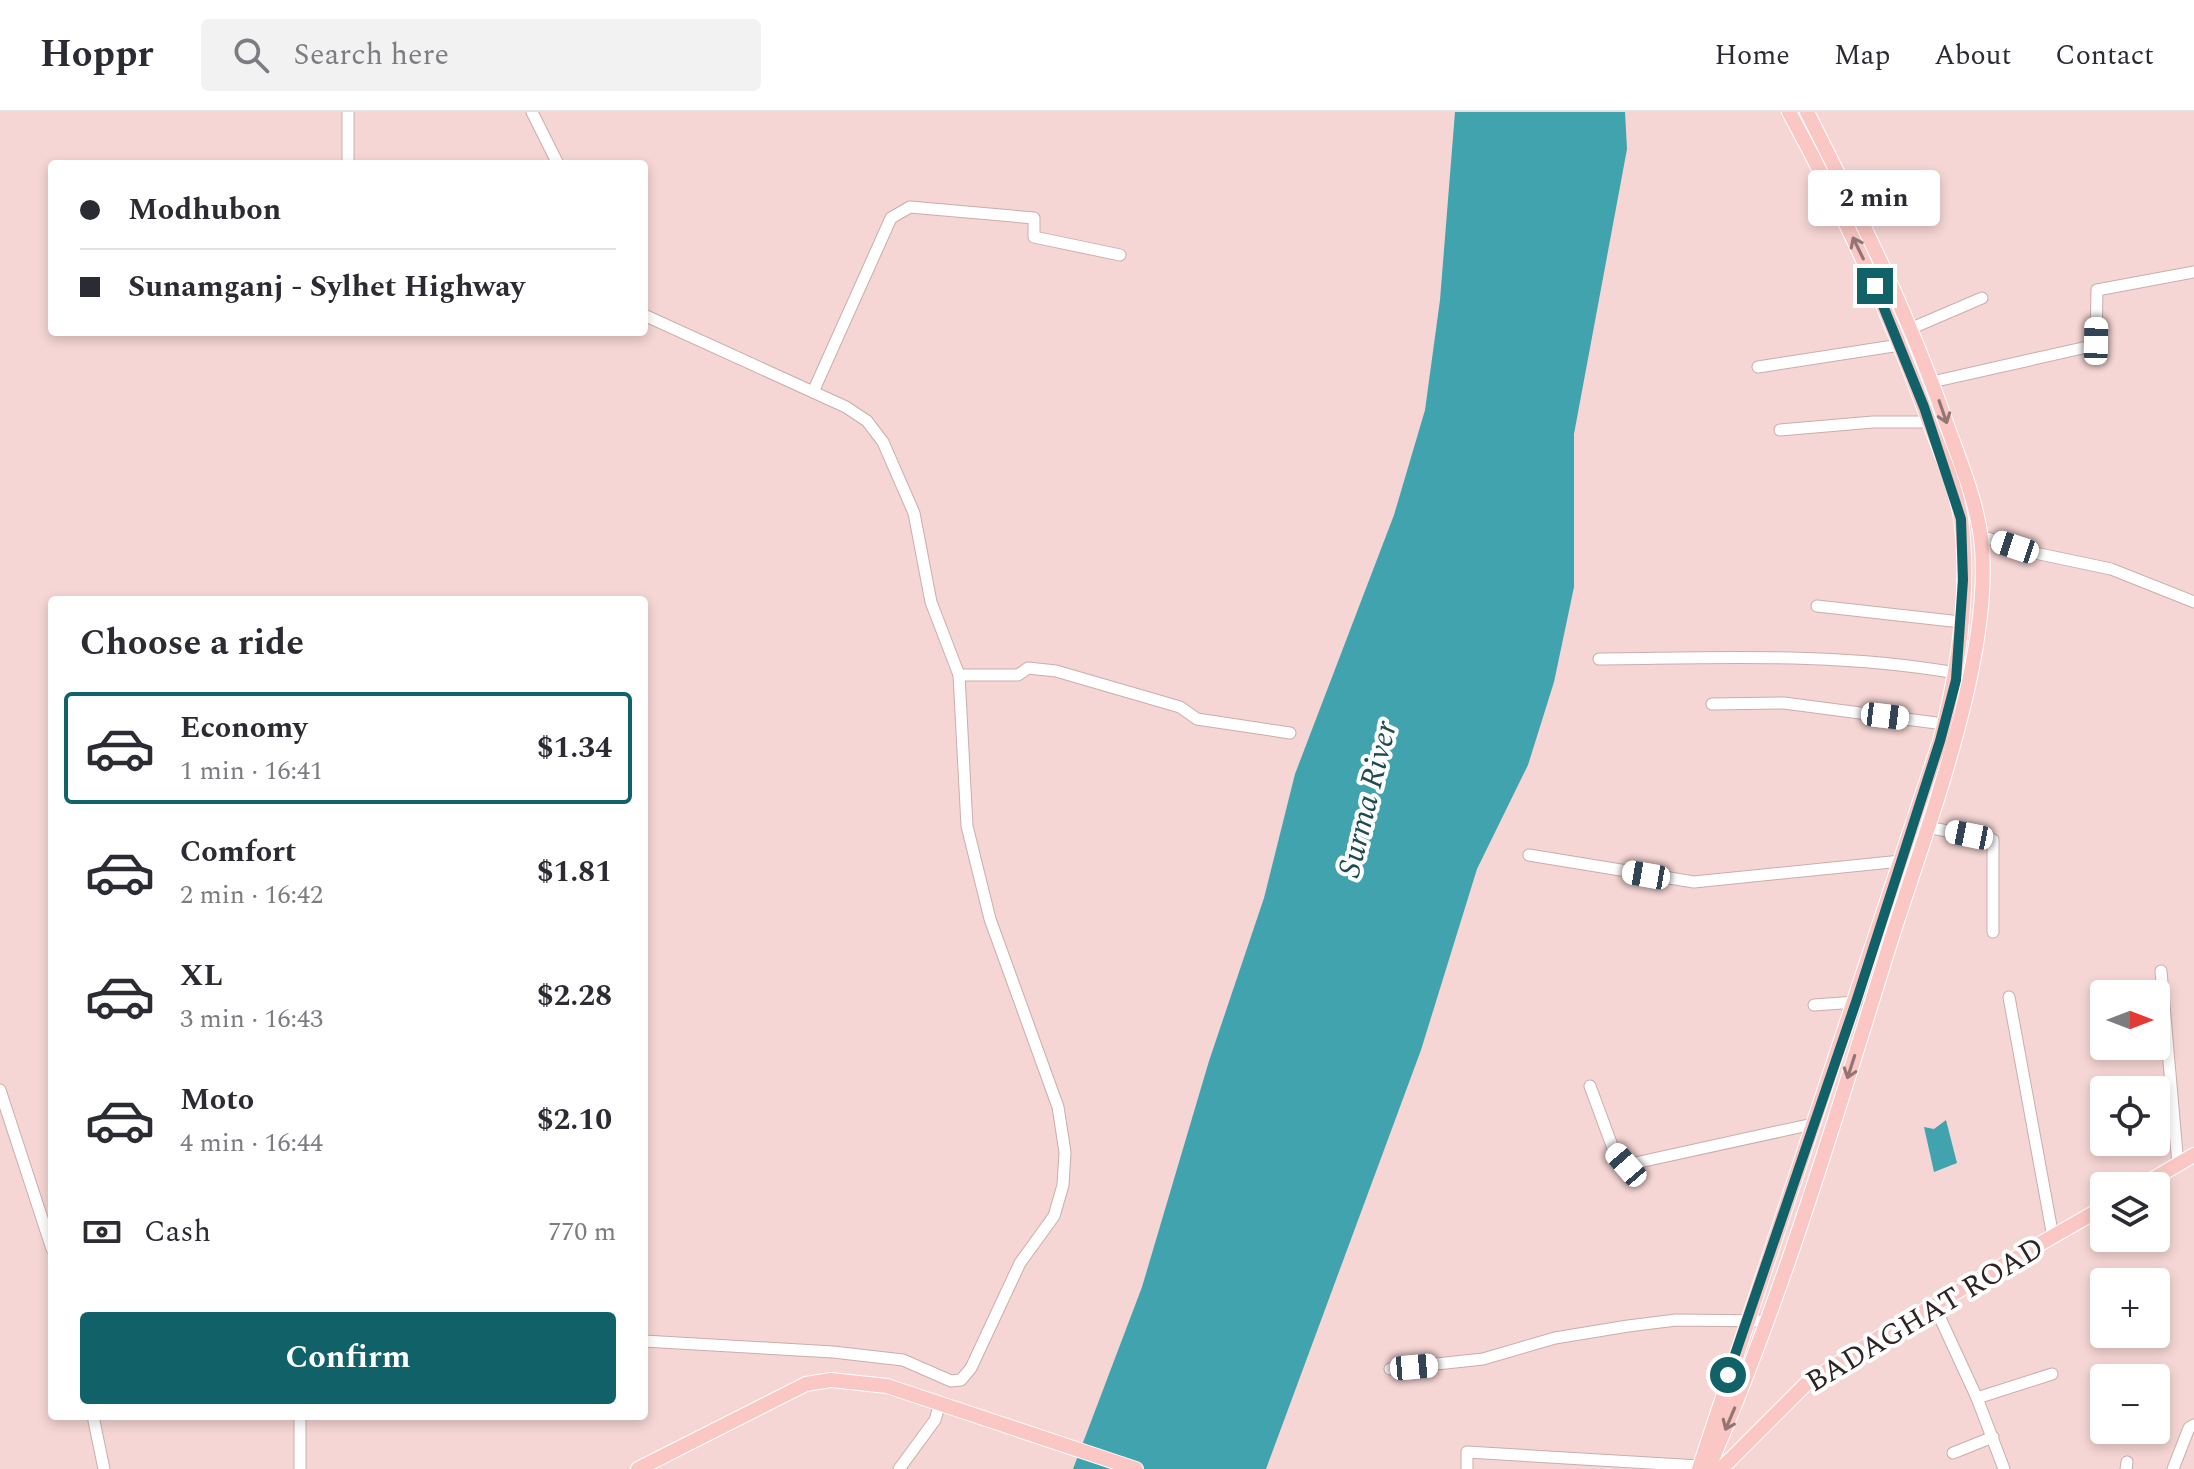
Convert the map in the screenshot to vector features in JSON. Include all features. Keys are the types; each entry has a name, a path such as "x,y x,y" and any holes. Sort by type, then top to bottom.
{"main road":[{"path":"1702,1468 1732,1363 1856,1002 1944,724 1956,673 1961,622 1961,519 1929,422 1864,260 1789,112"},
{"path":"1702,1468 1751,1370 1927,827 1970,680 1984,579 1981,536 1971,492 1912,328 1889,274 1807,112"},
{"path":"2166,1172 2194,1155"},
{"path":"1788,1202 1805,1208"},
{"name":"BADAGHAT ROAD","path":"1721,1469 1806,1384 1934,1305 2090,1215"},
{"path":"1732,1363 1751,1370"},
{"path":"638,1469 806,1384 831,1380 859,1381 940,1403 1136,1469"}],"street":[{"path":"348,112 348,160"},
{"path":"532,112 556,160"},
{"path":"813,392 891,218 910,207 1034,218 1034,237 1120,255"},
{"path":"1932,382 2096,345 2097,290 2194,272"},
{"path":"1912,328 1982,298"},
{"path":"648,317 813,392 867,421 883,442 914,513 931,602 959,675 967,826 990,919 1058,1107 1065,1152 1063,1185 1054,1216 1020,1263 971,1368 961,1380 951,1381 903,1360 833,1352 648,1341"},
{"path":"1758,367 1900,345"},
{"path":"1780,430 1873,422 1929,422"},
{"path":"1981,536 2035,553 2111,569 2194,602"},
{"path":"1817,606 1961,622"},
{"path":"1599,659 1836,657 1887,660 1956,673"},
{"path":"959,675 1018,675 1028,668 1056,671 1180,707 1197,719 1290,733"},
{"path":"1712,704 1784,703 1944,724"},
{"path":"1927,827 1993,840 1993,932"},
{"path":"1529,855 1694,882 1901,861"},
{"path":"2161,971 2178,1165"},
{"path":"2009,997 2053,1237"},
{"path":"1814,1005 1856,1002"},
{"path":"1590,1086 1614,1151 1626,1165 1813,1124"},
{"path":"0,1090 48,1237"},
{"path":"1934,1305 1977,1398 2004,1469"},
{"path":"1390,1369 1483,1359 1555,1338 1628,1326 1747,1318 1768,1321"},
{"path":"1977,1398 2052,1374"},
{"path":"899,1469 935,1420 940,1403"},
{"path":"94,1420 104,1469"},
{"path":"300,1420 300,1469"},
{"path":"2173,1469 2194,1425"},
{"path":"1953,1453 1993,1437"},
{"path":"1467,1469 1467,1452 1702,1468"}],"water":[{"name":"Surma River","path":"1455,112 1625,112 1627,149 1574,434 1574,587 1554,682 1528,765 1477,869 1421,1050 1266,1469 1073,1469 1142,1287 1209,1061 1264,898 1295,774 1394,515 1425,410 1440,300"},
{"path":"1946,1120 1957,1163 1934,1172 1924,1127 1934,1129"}],"route":[{"path":"1728,1375 1856,1002 1940,741 1956,680 1963,580 1961,519 1950,478 1924,407 1875,286"}]}
